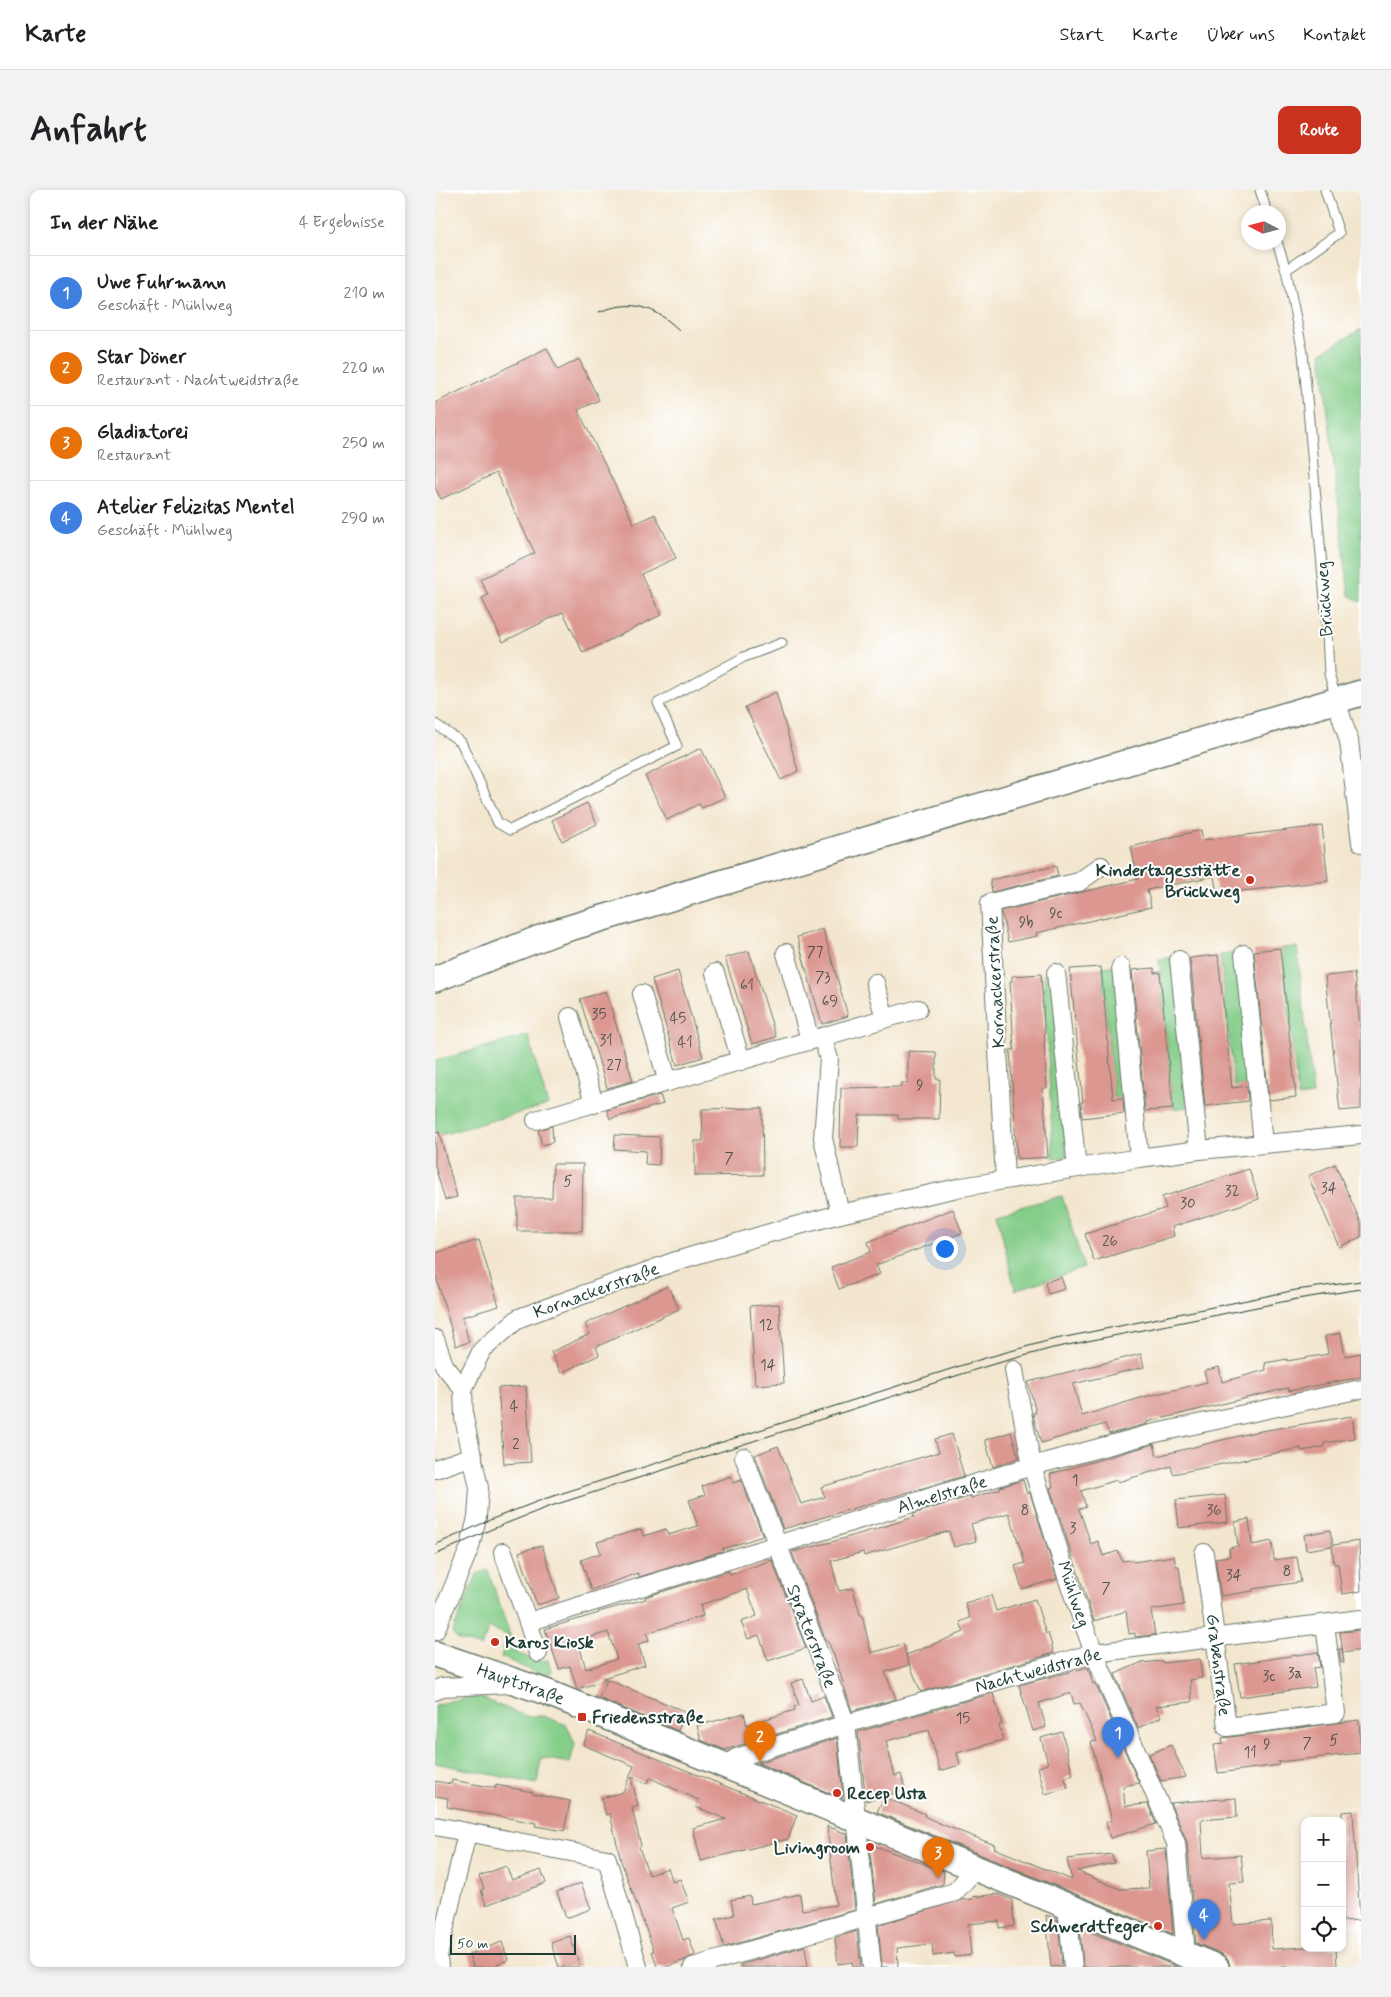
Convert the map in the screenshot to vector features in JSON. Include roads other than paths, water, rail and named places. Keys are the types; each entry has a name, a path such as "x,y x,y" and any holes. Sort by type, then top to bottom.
{"street":[{"path":"435,979 556,932 1361,693"},
{"name":"Brückweg","path":"1337,700 1349,741 1361,843"},
{"name":"Kornackerstraße","path":"1005,1179 990,903 1079,882 1101,866"},
{"path":"786,953 816,1038 829,1060 823,1138 840,1214"},
{"path":"1245,954 1263,1144"},
{"path":"1179,960 1199,1150"},
{"path":"1121,967 1139,1158"},
{"path":"715,973 741,1060"},
{"path":"1056,974 1077,1168"},
{"path":"875,983 885,1018"},
{"path":"642,994 668,1082"},
{"path":"536,1120 918,1008"},
{"path":"570,1017 594,1104"},
{"name":"Kornackerstraße","path":"435,1630 470,1547 477,1517 479,1488 464,1418 463,1389 482,1350 519,1318 676,1261 840,1214 962,1187 1199,1150 1361,1135"},
{"path":"435,1339 444,1365 463,1389"},
{"name":"Mühlweg","path":"1013,1370 1032,1466 1069,1583 1094,1653 1176,1843 1202,1963"},
{"name":"Almelstraße","path":"528,1622 1032,1466 1151,1434 1361,1389"},
{"path":"435,1469 473,1456"},
{"name":"Spraterstraße","path":"744,1457 846,1724 872,1967"},
{"path":"503,1552 538,1653"},
{"name":"Grabenstraße","path":"1204,1552 1227,1727 1336,1713 1325,1624"},
{"name":"Nachtweidstraße","path":"729,1769 736,1758 846,1724 1094,1653 1361,1619"},
{"name":"Hauptstraße","path":"435,1654 546,1692 729,1769 976,1868 1202,1963"},
{"path":"435,1691 442,1687 519,1683"},
{"path":"435,1826 607,1860 638,1967"},
{"path":"439,1967 438,1956 467,1833"},
{"path":"693,1967 955,1892 976,1868"},
{"path":"1067,1907 1073,1967"}],"lane":[{"path":"1260,190 1265,205"},
{"path":"1286,270 1339,233 1325,190"},
{"name":"Brückweg","path":"1280,250 1286,270 1303,352 1326,611 1329,674 1337,700"},
{"path":"435,724 461,742 498,823 510,830 677,746 658,703 744,656 782,643"}],"tram line":[{"path":"599,312 622,306 642,307 661,315 679,330"},
{"path":"435,1545 492,1519 544,1499 985,1358 1051,1340 1296,1290 1361,1281"},
{"path":"435,1555 492,1529 548,1507 987,1366 1053,1348 1297,1299 1361,1289"}],"place":[{"name":"Kindertagesstätte Brückweg","path":"1250,880"},
{"name":"Karos Kiosk","path":"495,1642"},
{"name":"Friedensstraße","path":"582,1717"},
{"name":"Uwe Fuhrmann","path":"1118,1758"},
{"name":"Star Döner","path":"760,1762"},
{"name":"Recep Usta","path":"837,1793"},
{"name":"Livingroom","path":"870,1847"},
{"name":"Gladiatorei","path":"938,1878"},
{"name":"Schwerdtfeger","path":"1158,1926"},
{"name":"Atelier Felizitas Mentel","path":"1204,1940"}]}
